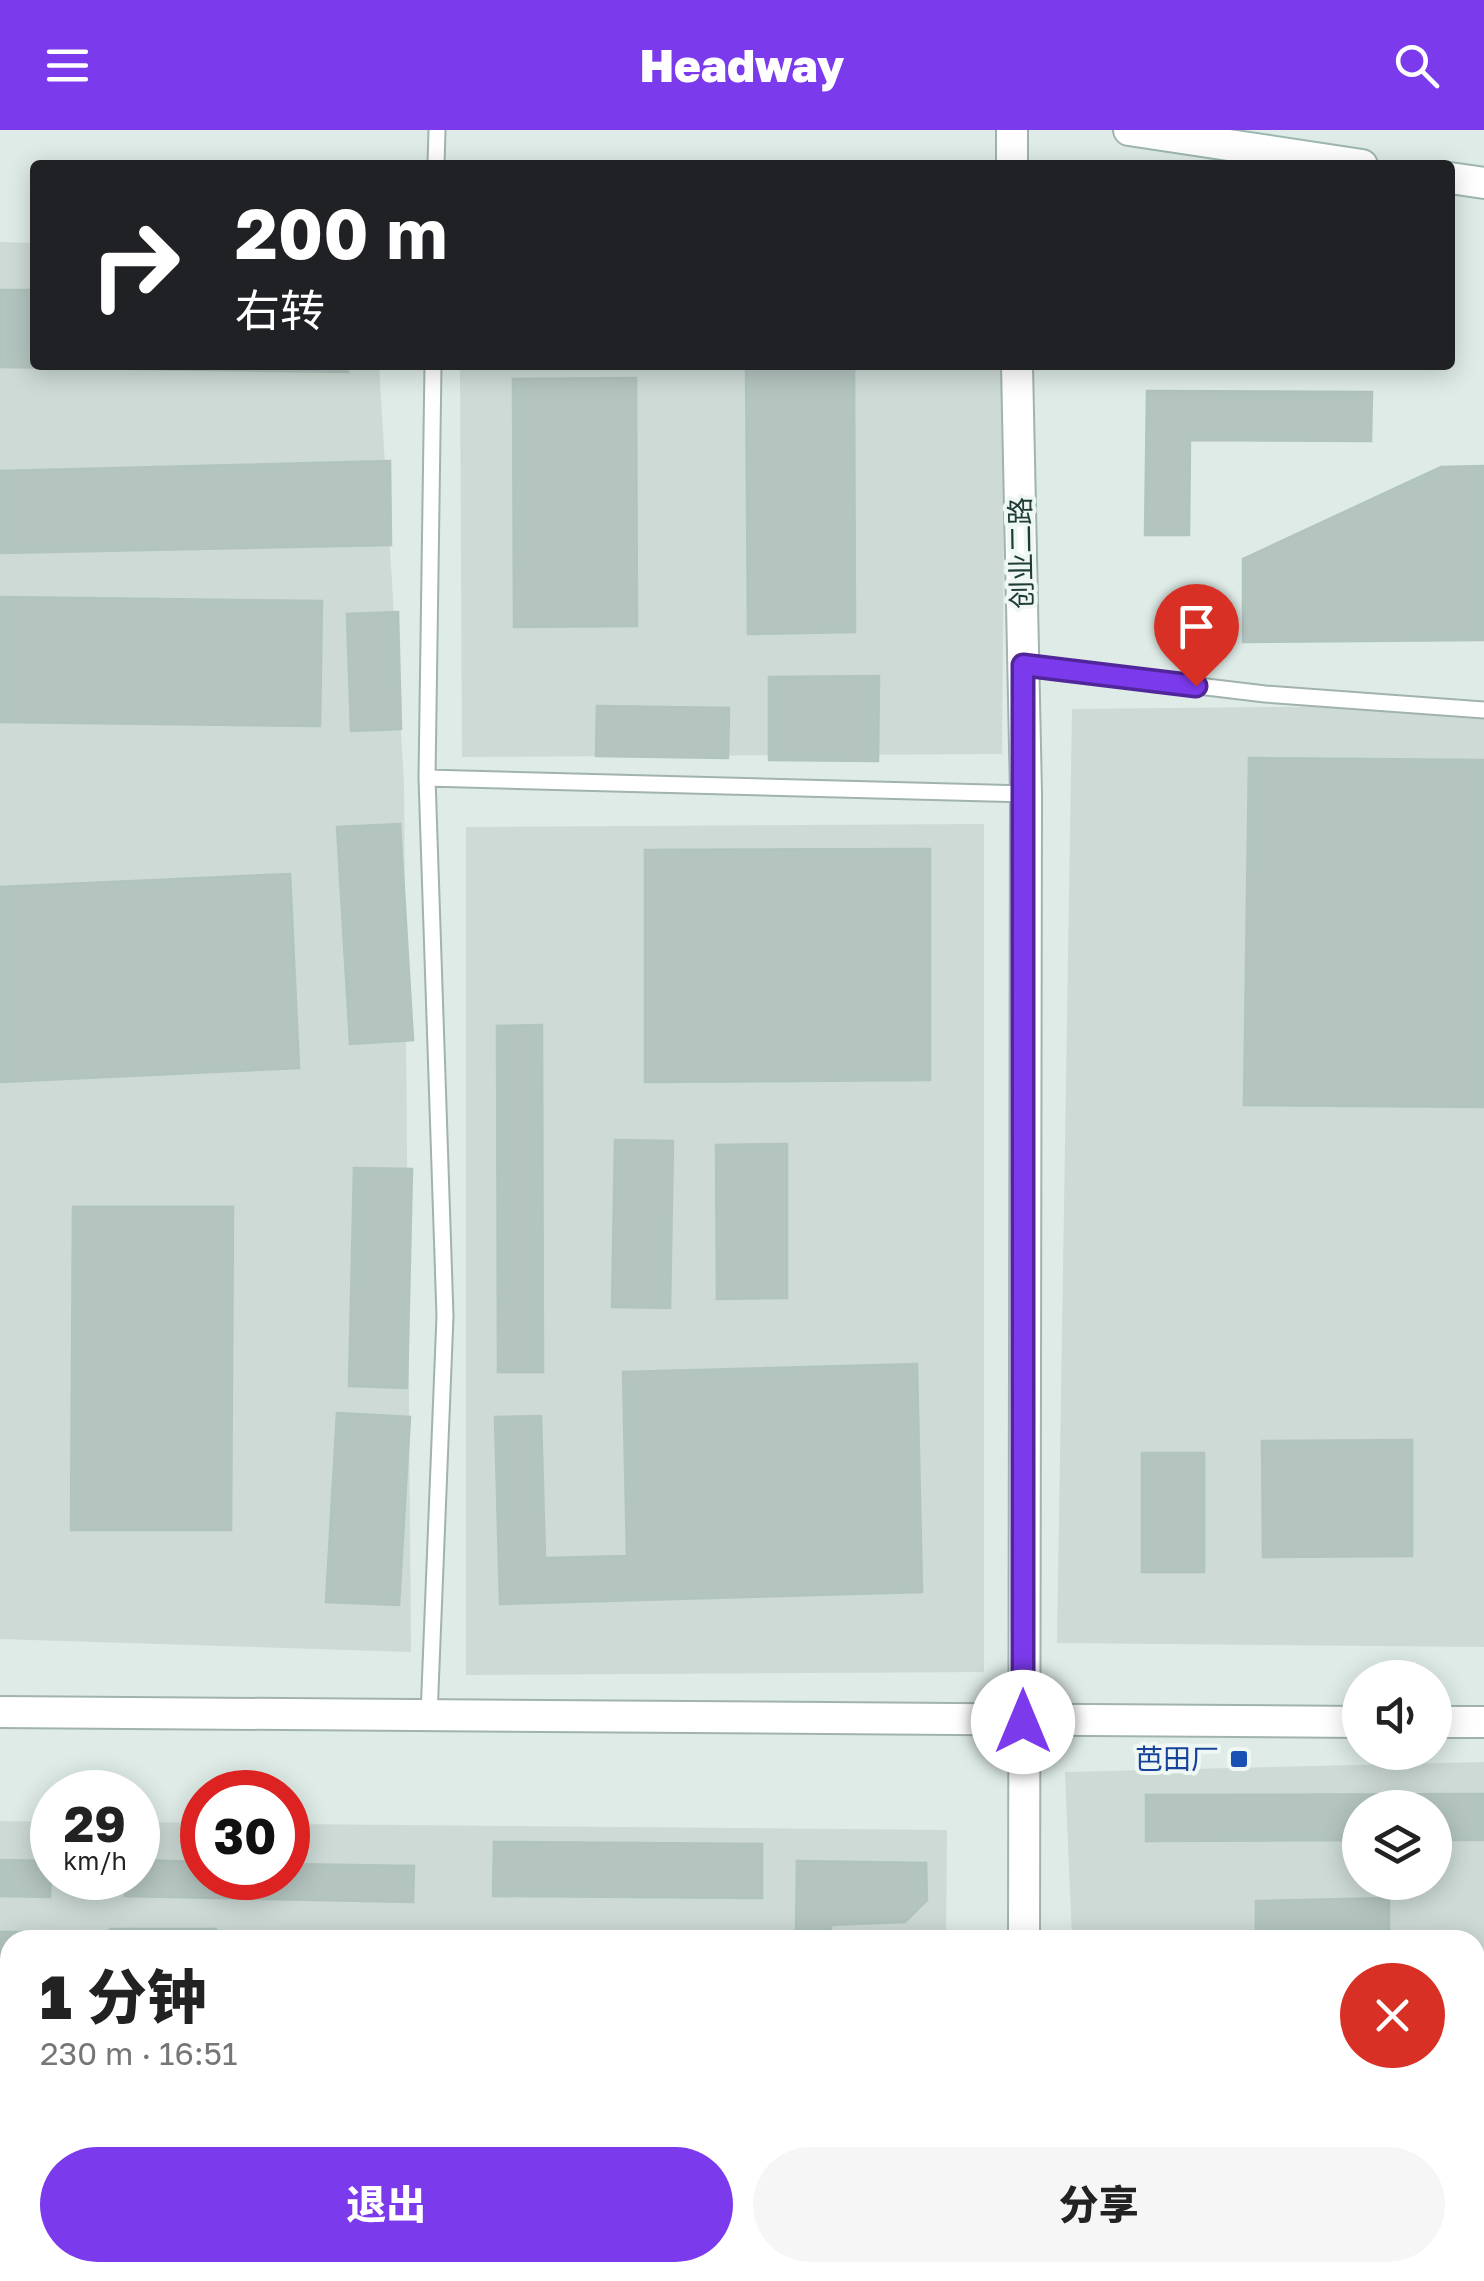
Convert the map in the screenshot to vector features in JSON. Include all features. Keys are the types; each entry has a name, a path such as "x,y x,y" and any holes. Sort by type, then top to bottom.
{"street":[{"path":"1012,130 1012,160"},
{"path":"1129,130 1329,160"},
{"path":"1455,179 1484,183"},
{"name":"创业二路","path":"1016,370 1026,794 1024,1930"},
{"path":"0,1712 1342,1722"},
{"path":"1452,1722 1484,1722"}],"lane":[{"path":"436,160 437,130"},
{"path":"429,1716 445,1316 427,778 433,370"},
{"path":"1023,665 1266,694 1484,710"},
{"path":"427,778 1026,794"}],"shaded area":[{"path":"0,242 30,243 30,370 379,370 404,783 411,1652 0,1639"},
{"path":"460,370 1005,370 1002,754 462,757"},
{"path":"1484,705 1484,1647 1057,1643 1072,709"},
{"path":"984,824 984,1672 466,1675 466,827"},
{"path":"1484,1762 1484,1930 1072,1930 1065,1772 1342,1765 1342,1770 1452,1770 1452,1763"},
{"path":"0,1821 30,1822 30,1900 160,1900 160,1822 180,1823 180,1900 310,1900 310,1824 947,1830 946,1930 0,1930"}],"building":[{"path":"0,290 30,290 30,367 0,367"},
{"path":"209,370 348,370 348,372"},
{"path":"746,370 854,370 855,632 748,634"},
{"path":"636,378 637,626 514,627 513,379"},
{"path":"1147,391 1372,392 1371,441 1190,440 1189,535 1145,535"},
{"path":"390,461 391,545 0,553 0,471"},
{"path":"1484,466 1484,640 1243,642 1243,559 1441,467"},
{"path":"0,597 322,601 320,726 0,722"},
{"path":"398,612 401,729 351,731 347,614"},
{"path":"879,676 878,761 769,760 769,677"},
{"path":"597,706 729,708 728,758 596,756"},
{"path":"1249,758 1484,760 1484,1107 1244,1105"},
{"path":"400,824 413,1040 350,1044 337,827"},
{"path":"930,849 930,1080 645,1082 645,850"},
{"path":"290,874 299,1068 0,1082 0,887"},
{"path":"542,1025 543,1372 498,1372 497,1026"},
{"path":"615,1140 673,1141 670,1308 612,1307"},
{"path":"787,1144 787,1298 717,1299 716,1145"},
{"path":"354,1168 412,1169 407,1388 349,1386"},
{"path":"73,1207 233,1207 231,1530 71,1530"},
{"path":"917,1364 922,1592 500,1604 495,1417 541,1416 545,1558 627,1556 623,1372"},
{"path":"337,1413 410,1417 399,1605 326,1602"},
{"path":"1412,1440 1412,1556 1263,1557 1262,1441"},
{"path":"1142,1453 1204,1453 1204,1572 1142,1572"},
{"path":"1342,1794 1342,1840 1146,1841 1146,1795"},
{"path":"1452,1794 1484,1794 1484,1840 1452,1840"},
{"path":"494,1842 762,1844 762,1898 493,1896"},
{"path":"0,1860 30,1861 30,1897 0,1896"},
{"path":"160,1861 180,1861 180,1897 160,1897"},
{"path":"797,1861 926,1863 927,1900 905,1922 796,1930"},
{"path":"310,1864 414,1866 413,1902 310,1900"},
{"path":"1389,1900 1389,1930 1256,1930 1256,1901"},
{"path":"110,1929 216,1929 216,1930"}],"place":[{"name":"芭田厂","path":"1239,1759"}],"route":[{"path":"1023,1722 1023,665 1196,686"}]}
